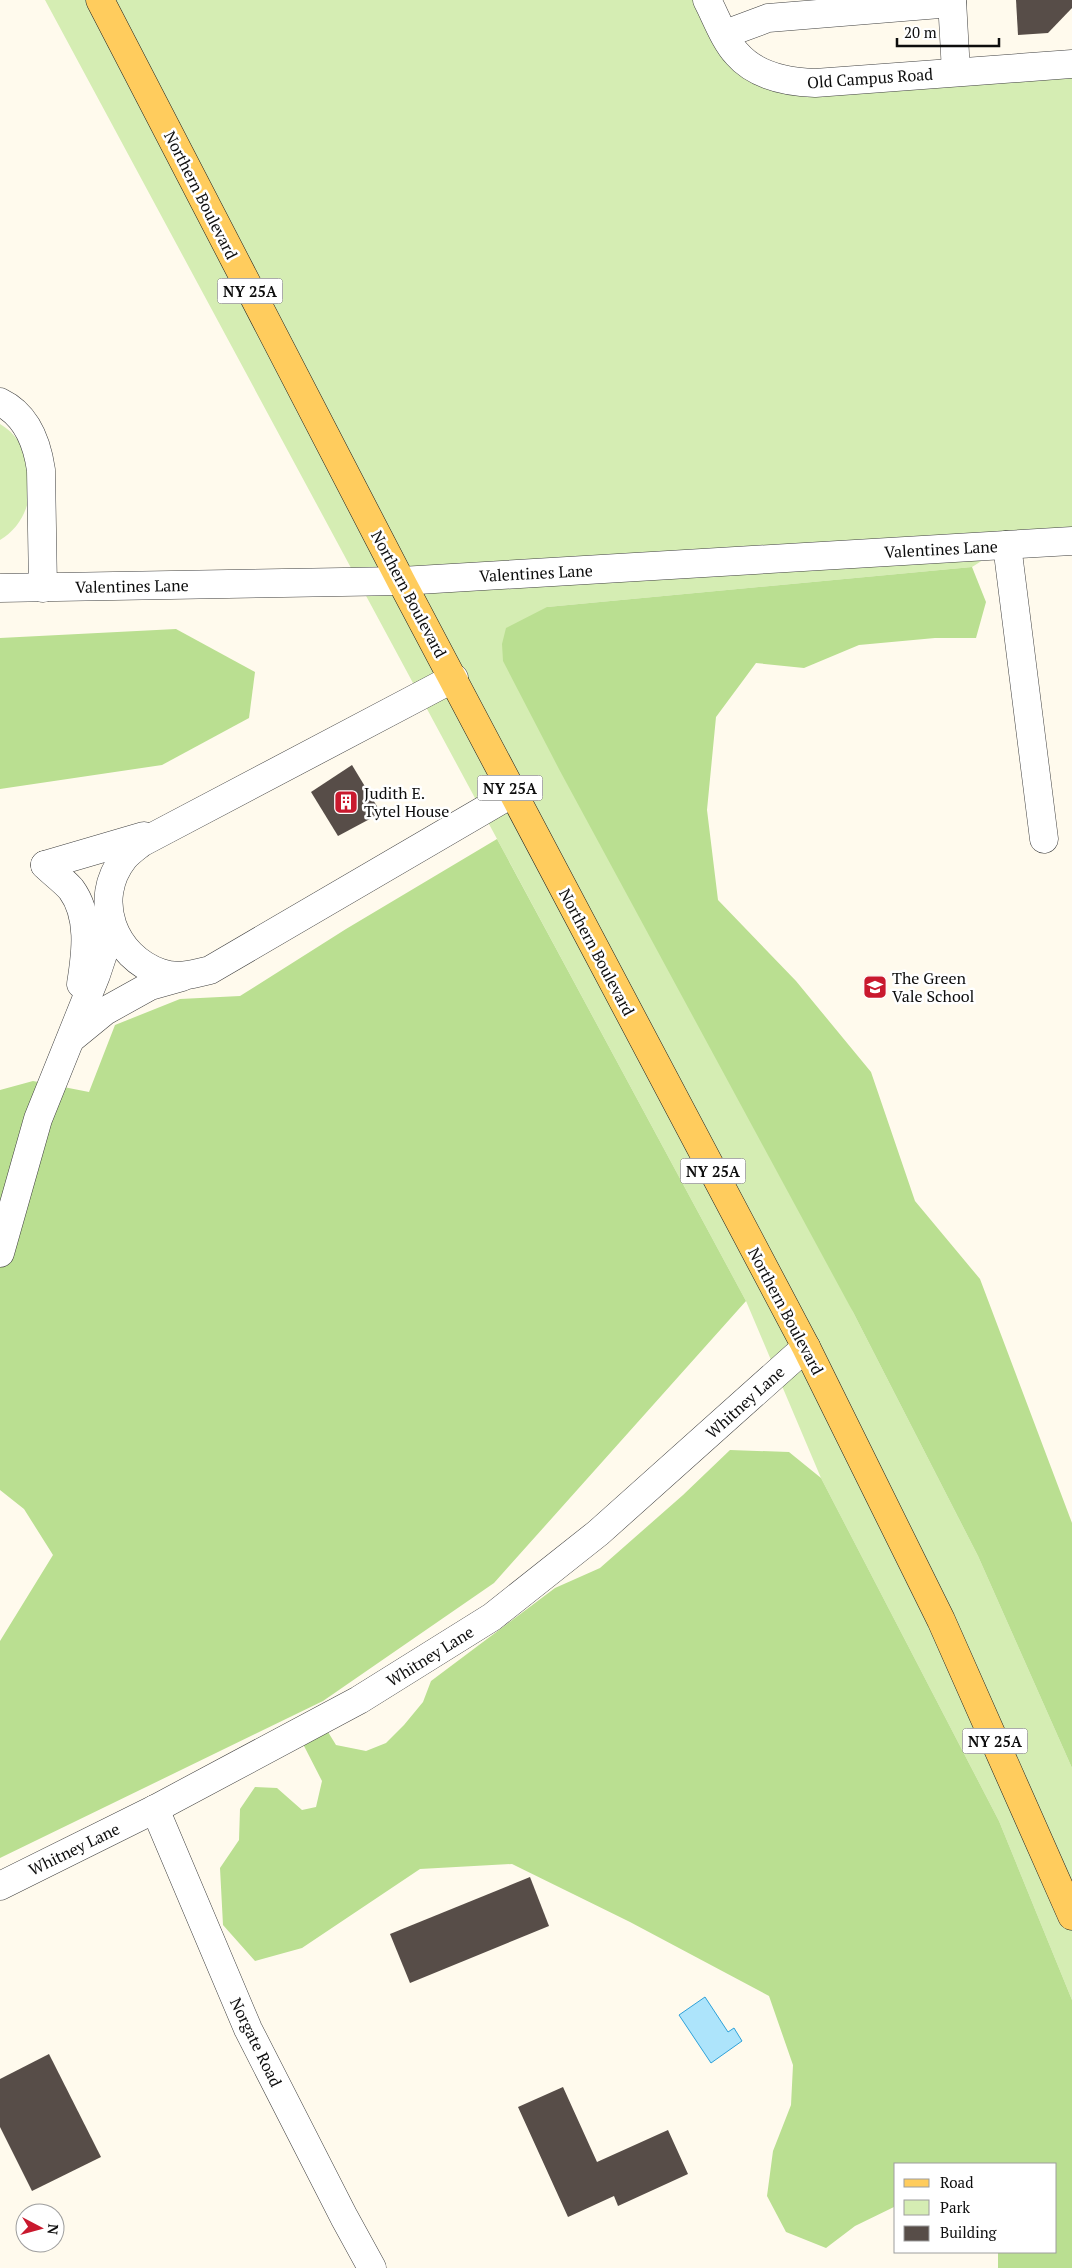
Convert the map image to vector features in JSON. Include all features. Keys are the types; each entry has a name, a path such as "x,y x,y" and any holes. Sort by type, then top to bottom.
{"main road":[{"name":"Northern Boulevard","path":"100,0 401,581 454,678 806,1347 941,1620 1072,1916"}],"street":[{"name":"Old Campus Road","path":"707,0 736,54 750,65 766,73 796,82 815,83 1072,64"},
{"path":"725,34 768,18 952,1 956,72"},
{"path":"0,402 20,416 31,432 38,451 41,470 43,588"},
{"name":"Valentines Lane","path":"0,588 401,581 1072,541"},
{"path":"1007,545 1044,839"},
{"path":"187,976 163,974 140,964 123,948 112,926 108,903 112,880 124,859 141,843 162,831 454,678"},
{"path":"71,1039 105,1011 150,986 210,970 513,793"},
{"path":"71,1039 82,976 86,937 81,908 71,889 45,865 162,831"},
{"path":"0,1253 38,1119 96,975 112,926"},
{"name":"Whitney Lane","path":"0,1886 155,1809 359,1700 492,1617 598,1533 806,1347"},
{"name":"Norgate Road","path":"155,1809 248,2029 372,2268"}],"green space":[{"path":"45,0 704,0 735,57 795,87 1072,71 1072,541 1007,545 972,567 547,607 853,1312 978,1556 1072,1768 1072,2000 999,1821 821,1478 746,1301"},
{"path":"0,424 13,435 23,449 29,465 31,482 29,499 23,515 13,529 0,540"},
{"path":"972,567 986,602 976,638 935,638 859,645 804,668 756,663 716,717 707,810 718,900 796,981 871,1072 915,1201 980,1279 1072,1523 1072,1768 978,1556 853,1312 560,771 503,661 502,644 506,628 547,607"},
{"path":"176,629 255,672 249,718 162,765 0,789 0,638"},
{"path":"497,839 746,1301 494,1583 323,1701 0,1858 0,1641 53,1555 24,1509 0,1490 0,1090 33,1081 89,1092 115,1025 180,999 240,996 346,929"},
{"path":"730,1450 789,1452 821,1478 999,1821 1072,2000 1072,2268 998,2268 998,2253 1057,2253 1057,2163 894,2163 894,2207 855,2226 826,2248 786,2232 767,2196 773,2151 791,2105 793,2065 769,1996 630,1922 512,1864 420,1869 302,1948 255,1961 223,1925 220,1868 239,1840 240,1809 255,1787 277,1788 302,1810 316,1807 322,1781 303,1744 328,1732 336,1745 366,1751 386,1743 423,1702 431,1681 555,1588 600,1568 683,1495"}],"water":[{"path":"705,1997 728,2032 734,2028 742,2041 711,2063 679,2015"}],"building":[{"path":"1016,0 1072,0 1072,8 1048,33 1018,35"},
{"name":"Judith E. Tytel House","path":"352,765 381,813 338,836 311,792"},
{"path":"530,1877 549,1926 410,1983 390,1934"},
{"path":"49,2054 101,2157 32,2191 0,2127 0,2079"},
{"path":"563,2087 597,2162 668,2130 688,2174 618,2206 614,2196 568,2217 518,2107"}],"place":[{"name":"Judith E. Tytel House","path":"346,802"},
{"name":"The Green Vale School","path":"875,987"}]}
